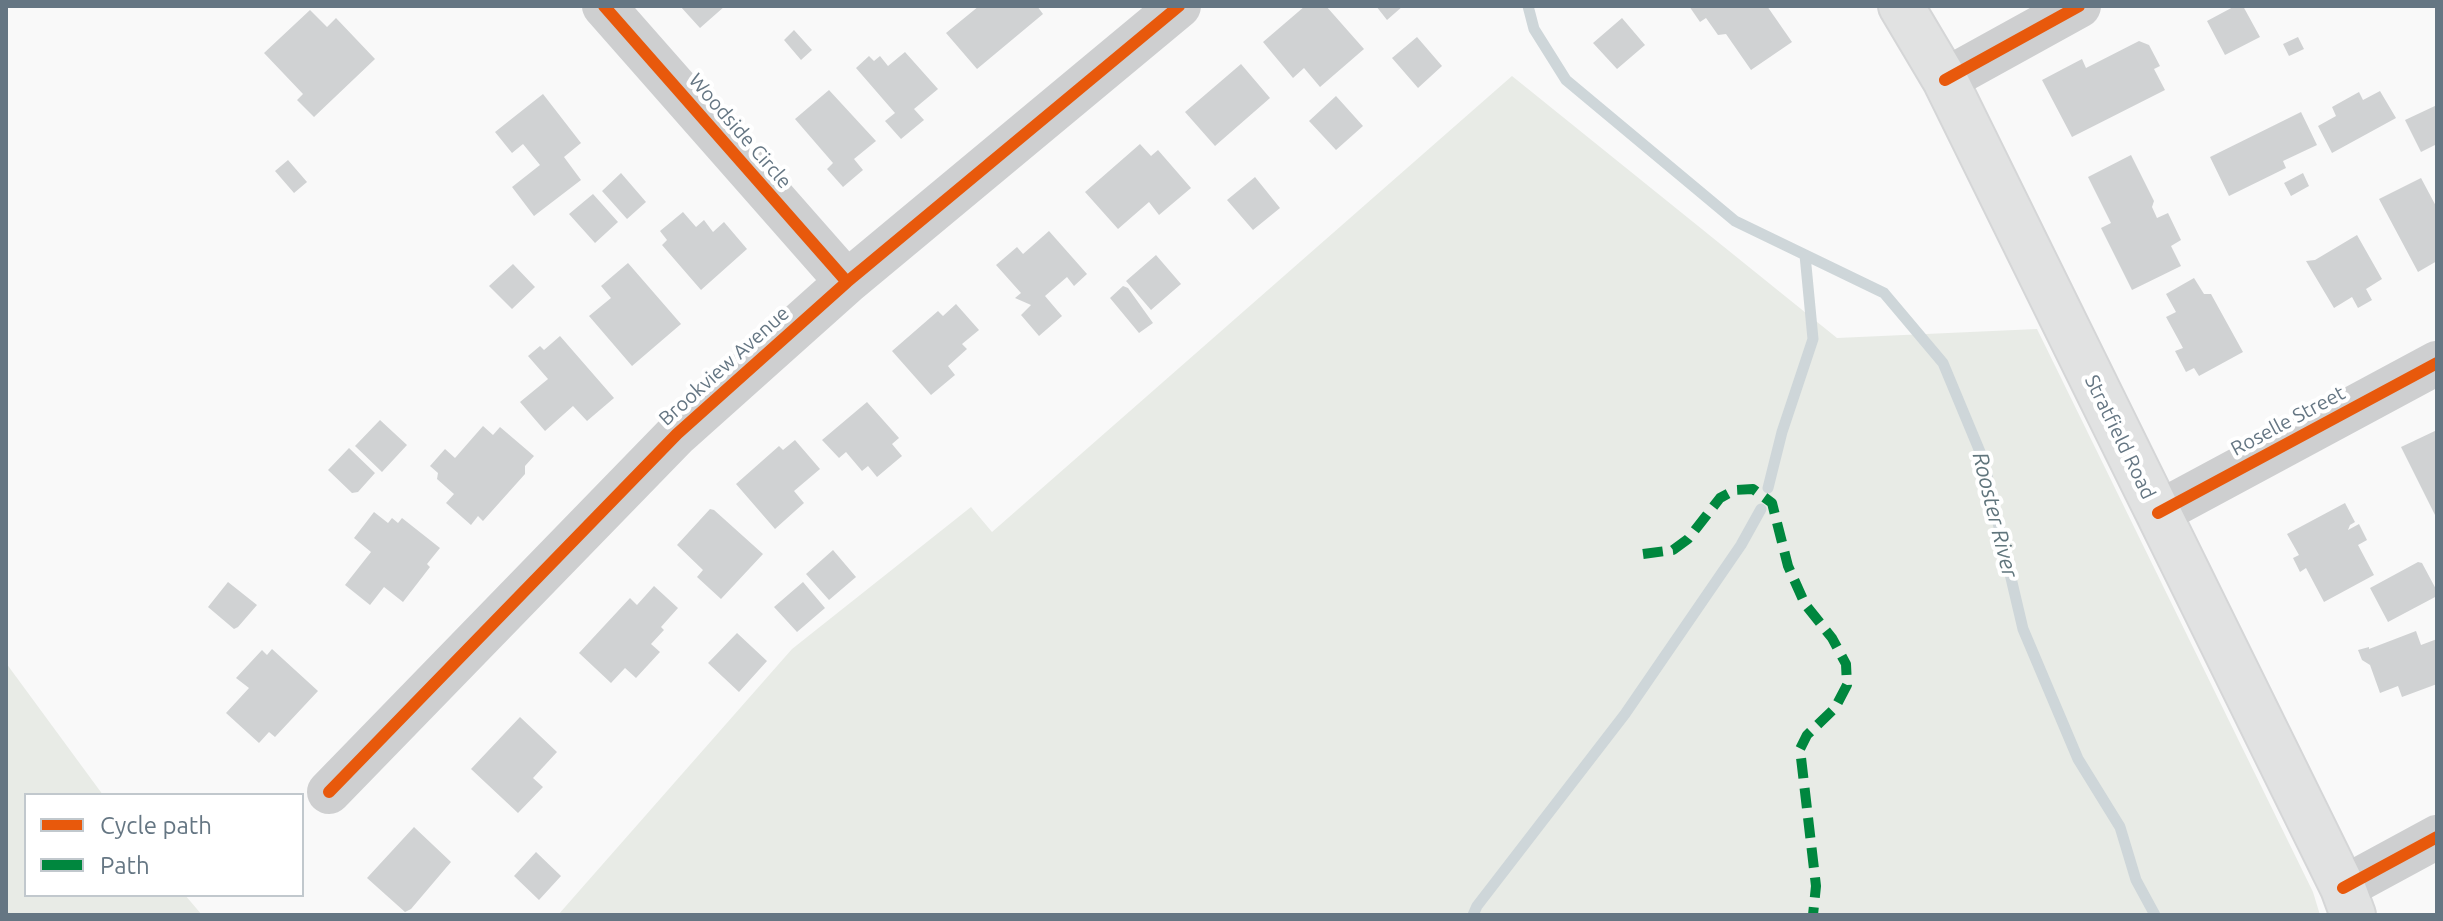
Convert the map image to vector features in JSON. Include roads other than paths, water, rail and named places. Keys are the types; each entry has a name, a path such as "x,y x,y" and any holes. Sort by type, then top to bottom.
{"main road":[{"name":"Stratfield Road","path":"1901,6 1945,80 2348,902"}],"street":[{"name":"Woodside Circle","path":"604,6 847,282"},
{"name":"Brookview Avenue","path":"329,792 677,434 847,282 1179,6"},
{"path":"1945,80 2079,6"},
{"name":"Roselle Street","path":"2158,513 2437,363"},
{"path":"2348,902 2437,837"}],"waterway":[{"name":"Rooster River","path":"1528,6 1534,29 1566,80 1735,221 1884,293 1943,363 1983,459 2023,629 2078,759 2120,827 2136,880 2155,915"},
{"path":"1768,488 1782,432 1813,339 1805,255"},
{"path":"1473,915 1625,714 1741,545 1761,509"}]}
